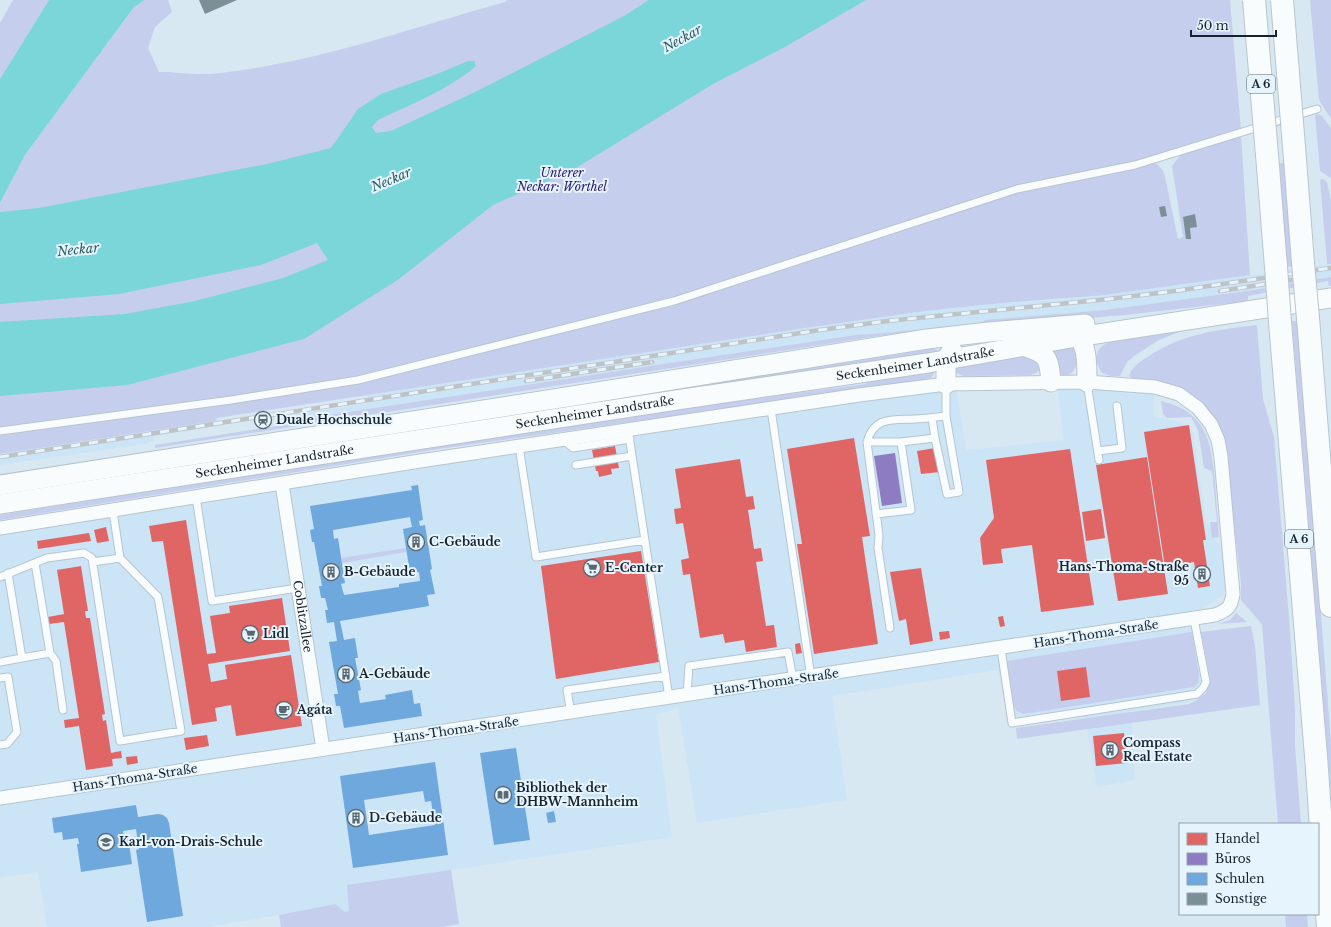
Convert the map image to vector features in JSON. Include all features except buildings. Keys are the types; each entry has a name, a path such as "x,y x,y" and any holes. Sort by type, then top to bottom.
{"highway":[{"name":"A 6","path":"1254,0 1312,708 1328,927"},
{"name":"A 6","path":"1282,0 1331,606"}],"main road":[{"name":"Seckenheimer Landstraße","path":"0,485 596,393 883,346 989,332 1111,332 1331,298"},
{"name":"Seckenheimer Landstraße","path":"0,504 946,360 1023,346 1078,331 1153,320 1190,319"},
{"path":"1078,331 1087,357 1086,382"},
{"path":"946,384 946,360 949,353 960,344 989,332"},
{"path":"1087,357 1111,332"},
{"path":"1023,346 1038,351 1047,359 1050,368 1051,382"}],"street":[{"name":"Seckenheimer Landstraße","path":"0,528 519,446 629,434 771,408 859,395 946,384 1086,382"},
{"name":"Hans-Thoma-Straße","path":"0,798 1001,649 1216,615 1224,611 1231,604 1233,594 1221,457 1218,440 1211,424 1198,408 1179,394 1155,387 1086,382"},
{"name":"Coblitzallee","path":"282,484 323,749"}],"lane":[{"path":"0,431 232,400 358,380 674,301 1017,189 1135,165 1317,109"},
{"path":"1086,382 1099,460"},
{"path":"932,418 947,494 959,492 946,416 946,384"},
{"path":"1098,451 1122,448 1117,406"},
{"path":"771,408 811,677"},
{"path":"890,628 878,548 879,535 867,442 869,433 876,425 886,420 946,416"},
{"path":"629,434 669,698"},
{"path":"867,442 901,442 935,438"},
{"path":"876,514 911,510 901,442"},
{"path":"519,446 536,557 645,540"},
{"path":"576,465 632,456"},
{"path":"196,497 212,601 298,588"},
{"path":"0,577 47,558 84,553 92,558 120,741 181,731 158,597 120,558 113,511"},
{"path":"93,562 120,558"},
{"path":"35,563 50,653 56,661 63,710"},
{"path":"8,573 22,658"},
{"path":"1001,649 1012,723 1197,694 1206,682 1194,618"},
{"path":"687,695 689,666 788,652 793,679"},
{"path":"0,662 50,653"},
{"path":"571,713 568,690 666,676"},
{"path":"0,678 8,677 17,732 7,744 0,745"}],"shaded area":[{"path":"1331,264 1331,277 1254,290 1105,310 985,320 983,323 855,335 285,422 284,416 369,403 367,395 805,328 925,311 991,304 1055,300"},
{"path":"1057,386 1154,389 1154,416 1184,424 1193,432 1206,524 1211,526 1215,539 1222,549 1225,560 1226,583 1223,595 1197,613 1208,679 1205,693 1197,699 1188,702 1131,711 1135,780 1097,787 1085,717 1009,727 998,670 832,696 847,800 697,823 678,707 656,715 672,837 451,870 459,924 442,927 347,927 335,904 207,927 47,927 38,872 0,878 0,532 956,387 966,450 1064,440"},
{"path":"217,418 219,426 154,436 154,441 144,444 0,465 0,454 153,431"}],"green space":[{"path":"13,0 49,0 0,79 0,23"},
{"name":"Unterer Neckar: Wörthel","path":"145,0 168,0 172,12 155,27 148,48 159,72 206,74 257,68 328,53 505,2 507,0 1230,0 1241,130 1143,159 1144,164 1154,162 1164,172 1178,239 1183,237 1172,166 1181,154 1241,135 1250,275 1104,295 925,311 805,328 217,418 215,421 0,454 0,229 25,210 0,212 0,203 25,155 134,7"},
{"path":"1310,0 1331,0 1331,119 1319,100"},
{"path":"1318,114 1322,116 1331,128 1331,178 1320,171 1315,115"},
{"path":"1284,162 1293,266 1287,267 1279,164"},
{"path":"1323,179 1327,182 1331,201 1331,264 1327,264 1320,180"},
{"path":"1331,277 1331,286 1329,286 1328,281 1248,296 1248,301 1125,315 920,331 878,336 155,448 155,445 303,422 303,419 855,335 983,323 985,320 1105,310 1254,290"},
{"path":"1292,321 1298,321 1331,742 1331,796"},
{"path":"1197,325 1159,340 1134,356 1127,362 1120,376 1111,376 1102,373 1098,366 1096,360 1097,353 1102,346 1108,343"},
{"path":"1257,325 1263,399 1274,437 1290,630 1295,710 1295,745 1301,823 1278,823 1262,624 1241,600 1241,583 1225,450 1179,388 1159,382 1134,379 1129,376 1138,364 1172,343 1199,334"},
{"path":"1076,340 1077,359 1074,370 1070,374 1065,375 1057,373 1048,351"},
{"path":"932,348 941,352 0,496 0,492"},
{"path":"1030,353 1041,366 1038,372 1030,375 964,376 956,373 952,366"},
{"path":"936,368 932,377 926,380 439,449 0,520 0,515 540,429 865,384 877,378"},
{"path":"1161,401 1176,406 1188,413 1204,430 1208,441 1213,467 1219,537 1212,538 1210,522 1217,522 1212,471 1204,468 1198,430 1191,417 1167,418 1163,414"},
{"path":"406,548 406,552 342,563 341,558"},
{"path":"1236,613 1247,622 1218,624 1230,620"},
{"path":"1251,626 1255,646 1260,705 1017,739 1016,728 1189,704 1206,693 1210,679 1201,632"},
{"path":"1192,632 1199,675 1198,683 1194,687 1024,714 1017,711 1013,705 1007,661"},
{"path":"451,870 459,924 442,927 281,927 279,915 335,904 345,912 349,911 347,885"},
{"path":"1285,915 1307,915 1308,927 1286,927"}],"water":[{"path":"49,0 145,0 134,7 25,155 0,203 0,79"},
{"name":"Neckar","path":"649,0 866,0 783,48 713,84 571,171 493,205 399,279 304,339 127,385 0,396 0,322 125,314 195,301 283,278 328,260 317,243 261,265 119,294 0,304 0,212 39,208 267,164 331,148 358,109 381,94 468,61 474,61 476,66 465,75 429,96 378,120 372,127 376,133 391,131 473,93 624,16"}],"railway":[{"path":"0,457 820,330 887,321 1175,291 1331,268"},
{"path":"1220,291 1291,280"},
{"path":"526,381 652,362"}],"place":[{"name":"Duale Hochschule","path":"263,420"},
{"name":"C-Gebäude","path":"416,542"},
{"name":"E-Center","path":"592,568"},
{"name":"B-Gebäude","path":"331,572"},
{"name":"Hans-Thoma-Straße 95","path":"1202,574"},
{"name":"Lidl","path":"250,634"},
{"name":"A-Gebäude","path":"346,674"},
{"name":"Agáta","path":"284,710"},
{"name":"Compass Real Estate","path":"1110,750"},
{"name":"Bibliothek der DHBW-Mannheim","path":"503,795"},
{"name":"D-Gebäude","path":"356,818"},
{"name":"Karl-von-Drais-Schule","path":"106,842"}]}
